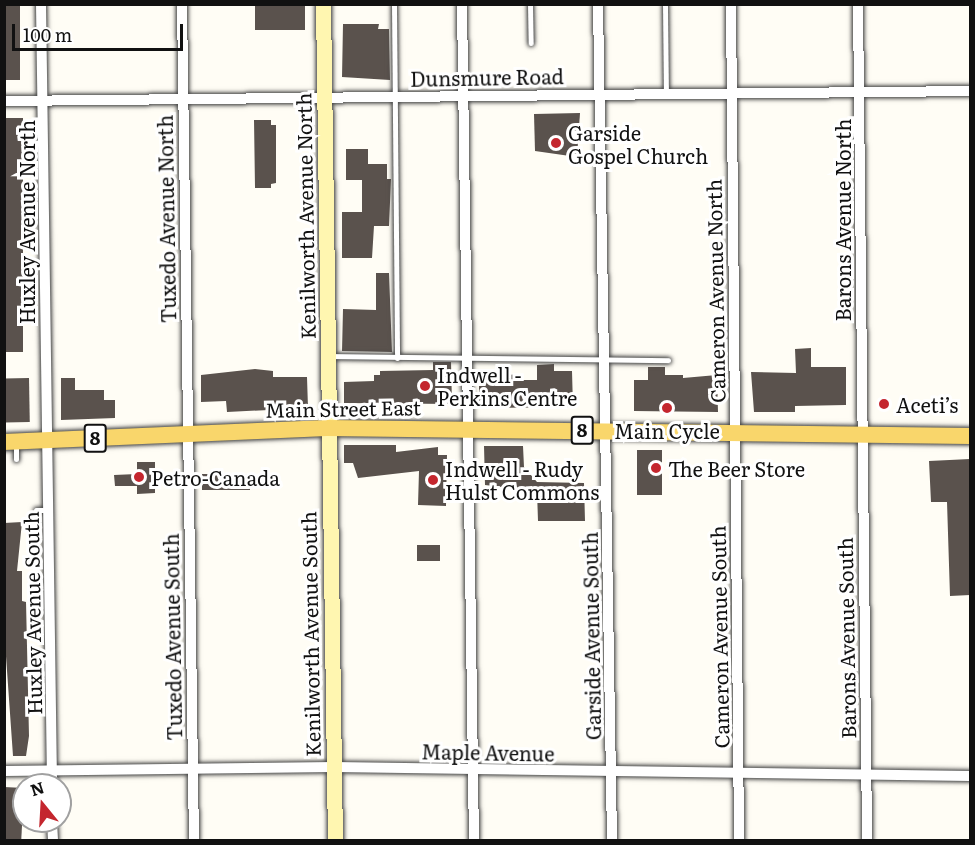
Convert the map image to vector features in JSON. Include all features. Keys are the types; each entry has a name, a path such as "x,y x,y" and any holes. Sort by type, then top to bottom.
{"main road":[{"name":"Kenilworth Avenue North","path":"323,4 327,428"},
{"name":"Main Street East","path":"12,448 45,440 327,428 466,427 970,436"},
{"name":"Kenilworth Avenue South","path":"327,428 335,840"}],"street":[{"name":"Huxley Avenue North","path":"41,4 45,440"},
{"name":"Tuxedo Avenue North","path":"182,4 186,433"},
{"path":"462,4 465,358 474,840"},
{"name":"Garside Avenue South","path":"598,4 602,359 612,840"},
{"name":"Cameron Avenue North","path":"731,4 735,433"},
{"name":"Barons Avenue North","path":"858,4 861,435"},
{"name":"Dunsmure Road","path":"4,101 599,93 970,91"},
{"name":"Tuxedo Avenue South","path":"186,433 194,840"},
{"name":"Cameron Avenue South","path":"735,433 740,840"},
{"name":"Barons Avenue South","path":"861,435 867,840"},
{"name":"Huxley Avenue South","path":"45,440 49,510 52,770"},
{"name":"Maple Avenue","path":"4,771 334,768 970,776"}],"lane":[{"path":"394,4 397,358"},
{"path":"530,4 531,43"},
{"path":"665,4 666,93"},
{"path":"327,356 668,360"},
{"path":"36,510 49,510"}],"building":[{"path":"4,5 20,5 20,80 4,80"},
{"path":"255,5 305,5 305,30 255,30"},
{"path":"343,24 379,24 378,29 389,29 390,80 342,77"},
{"name":"Garside Gospel Church","path":"580,113 577,157 535,151 534,114"},
{"path":"4,118 23,118 23,352 4,352"},
{"path":"254,120 271,120 271,125 276,125 276,183 271,184 271,188 255,188"},
{"path":"346,149 368,149 368,164 387,164 387,179 391,179 389,226 374,226 372,258 342,258 342,212 362,212 362,180 346,180"},
{"path":"376,273 389,273 392,352 342,351 343,309 376,310"},
{"path":"811,348 811,367 846,367 846,405 795,406 795,412 754,412 751,372 796,373 795,349"},
{"path":"433,362 451,362 452,404 344,403 344,382 374,381 374,375 380,375 380,371 433,370"},
{"path":"554,364 554,371 572,371 573,407 479,408 479,378 508,381 508,375 518,374 518,380 537,380 537,365"},
{"path":"648,367 665,367 665,375 683,375 683,378 717,375 718,412 634,411 634,380 648,380"},
{"path":"255,369 273,371 273,377 307,377 308,408 227,412 226,401 201,402 201,375"},
{"path":"4,378 29,378 30,422 5,422"},
{"path":"61,378 75,378 75,390 104,390 104,400 115,400 115,418 61,420"},
{"path":"344,445 396,445 396,452 438,447 438,455 447,455 446,506 418,505 419,471 358,478 353,463 344,463"},
{"path":"484,446 523,446 524,467 537,482 584,483 585,521 538,521 537,491 485,485"},
{"path":"637,450 662,450 662,495 637,495"},
{"path":"970,459 970,595 950,596 947,502 931,502 929,461"},
{"path":"137,462 155,462 155,493 137,494 137,486 115,486 114,475 137,474"},
{"path":"202,474 250,474 250,490 202,490"},
{"path":"22,522 17,571 22,571 22,601 26,602 29,736 26,756 13,756 4,628 4,523"},
{"path":"417,545 440,545 440,561 417,561"},
{"path":"4,787 12,787 12,833 22,833 21,840 4,840"}],"place":[{"name":"Garside Gospel Church","path":"556,143"},
{"name":"Indwell - Perkins Centre","path":"425,386"},
{"name":"Aceti’s","path":"884,404"},
{"name":"Main Cycle","path":"667,408"},
{"name":"The Beer Store","path":"656,468"},
{"name":"Petro-Canada","path":"139,477"},
{"name":"Indwell - Rudy Hulst Commons","path":"433,480"}]}
